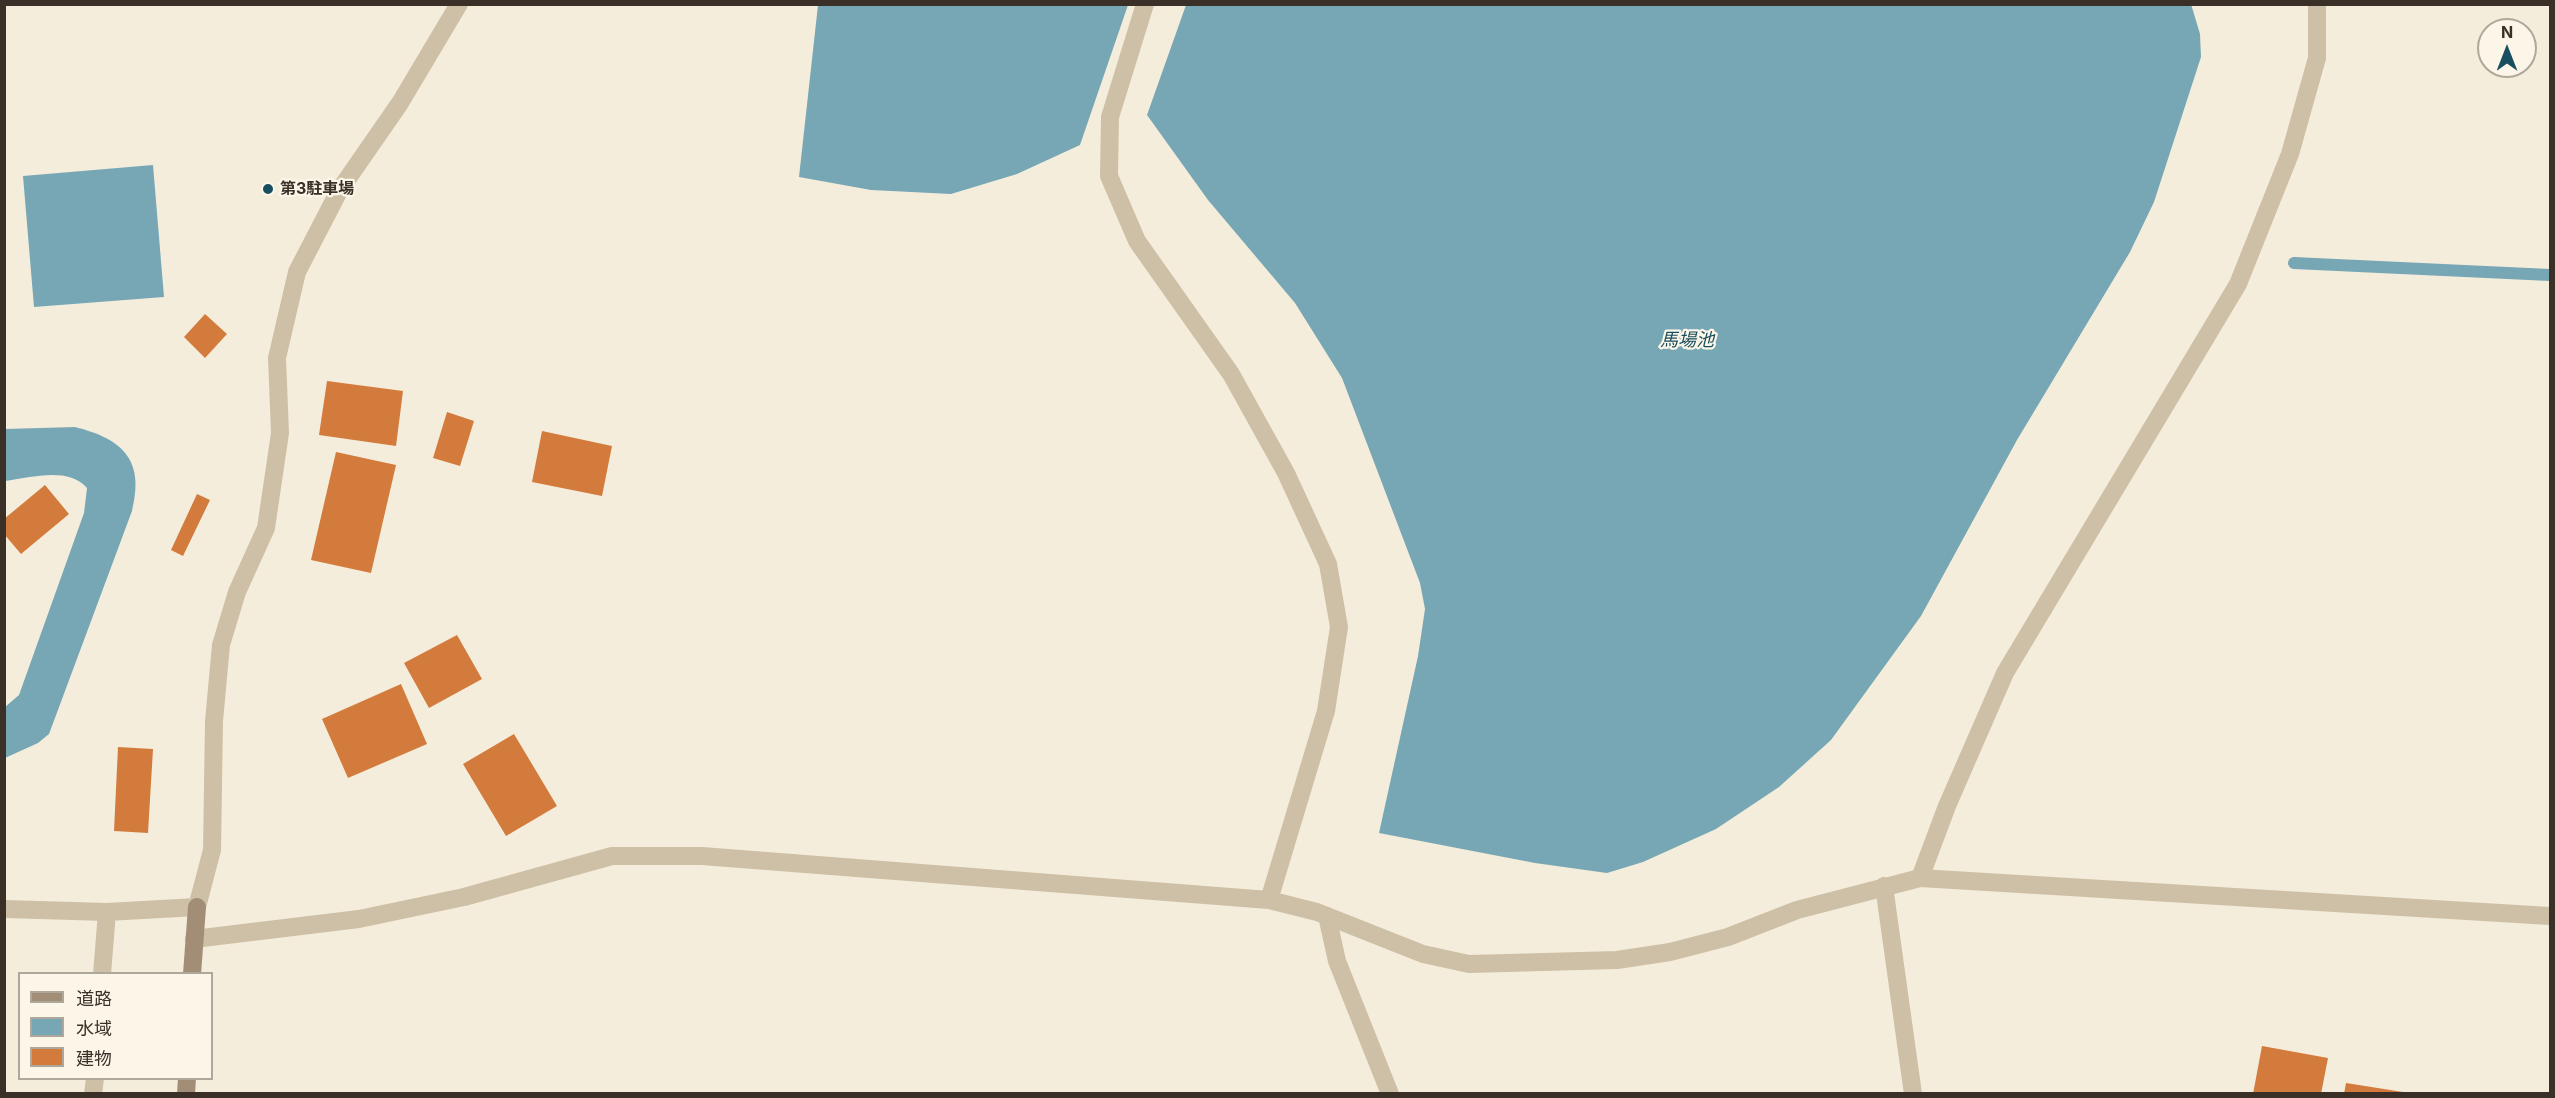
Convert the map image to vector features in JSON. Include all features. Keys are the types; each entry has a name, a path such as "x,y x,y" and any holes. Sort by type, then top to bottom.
{"street":[{"path":"192,972 197,907 212,850 214,722 222,645 237,592 266,528 280,434 277,358 297,272 339,191 400,103 459,4"},
{"path":"1144,4 1110,117 1109,176 1137,241 1232,374 1286,473 1328,564 1339,627 1326,711 1269,900"},
{"path":"1920,878 1947,806 2005,673 2238,284 2290,154 2317,58 2317,4"},
{"path":"194,939 359,919 464,897 612,856 702,856 1269,900 1293,904 1423,954 1470,964 1617,960 1670,952 1728,937 1797,910 1884,885 1920,878 2550,916"},
{"path":"1884,885 1913,1094"},
{"path":"4,909 107,912 197,907"},
{"path":"102,972 107,912"},
{"path":"1327,916 1338,961 1390,1094"}],"water":[{"path":"818,4 1128,5 1080,145 1017,174 951,194 871,190 799,177"},
{"name":"馬場池","path":"2191,4 2200,34 2201,57 2154,202 2130,252 2017,440 1921,616 1831,740 1779,787 1716,829 1643,862 1607,873 1535,863 1379,833 1418,656 1425,609 1420,583 1342,378 1295,303 1208,200 1147,115 1186,5"},
{"path":"153,165 164,297 34,307 23,176"},
{"path":"75,427 106,438 118,445 126,454 135,478 132,511 49,734 38,743 5,758 5,707 19,695 84,513 87,488 79,481 59,475 5,481 5,429"}],"building":[{"path":"205,314 227,334 205,358 184,337"},
{"path":"327,381 403,391 396,446 319,435"},
{"path":"447,412 474,421 460,466 433,458"},
{"path":"542,431 612,446 602,496 532,482"},
{"path":"336,452 396,465 371,573 311,560"},
{"path":"45,485 69,514 21,554 4,534 4,519"},
{"path":"197,494 210,500 183,556 171,550"},
{"path":"457,635 482,679 429,708 404,663"},
{"path":"401,684 427,744 348,778 322,719"},
{"path":"514,734 557,806 506,836 463,764"},
{"path":"118,747 153,749 148,833 114,831"},
{"path":"2262,1046 2328,1058 2321,1094 2253,1094"},
{"path":"2346,1083 2403,1092 2403,1094 2344,1094"}],"waterway":[{"path":"2294,263 2550,275"}],"place":[{"name":"第3駐車場","path":"268,189"}]}
